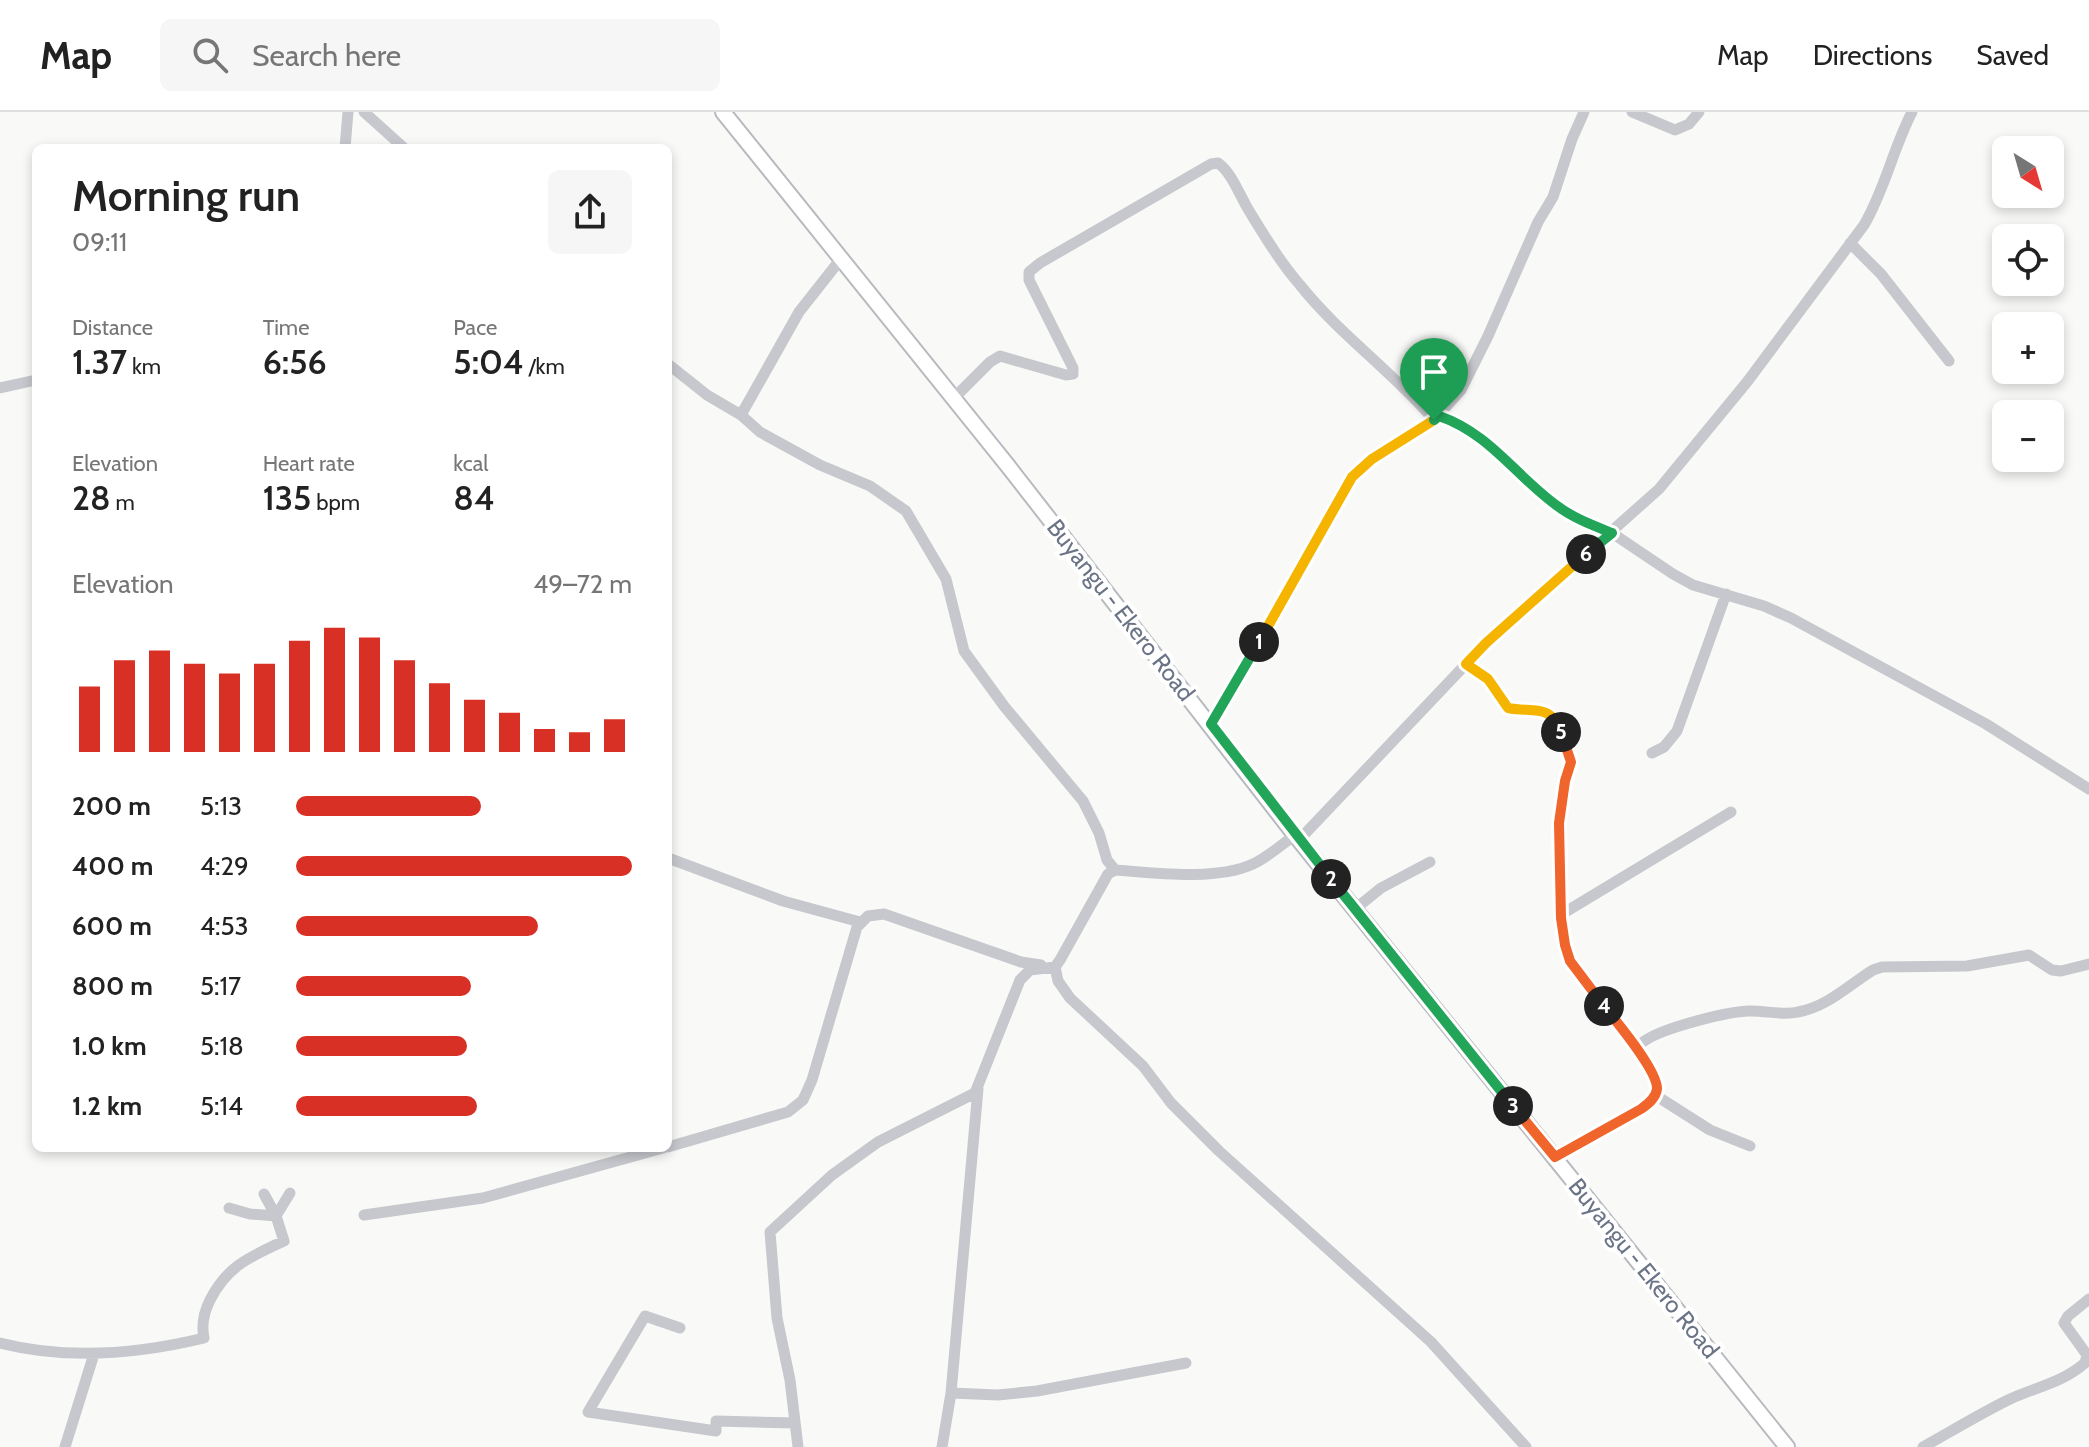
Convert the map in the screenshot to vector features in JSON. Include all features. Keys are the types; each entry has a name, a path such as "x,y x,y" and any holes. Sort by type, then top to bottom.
{"main road":[{"name":"Buyangu - Ekero Road","path":"723,112 1211,724 1297,838 1787,1447"}],"street":[{"path":"345,144 348,112"},
{"path":"364,112 400,144"},
{"path":"1211,724 1280,607 1343,488 1361,467 1436,418 1461,390 1538,222 1553,197 1584,112"},
{"path":"1632,112 1675,130 1689,124 1699,112"},
{"path":"1526,1447 1431,1342 1180,1112 1143,1066 1070,998 1058,981 1055,967 1073,941 1105,877 1115,870 1208,873 1238,870 1256,863 1297,838 1466,664 1659,489 1740,391 1875,207 1899,138 1912,112"},
{"path":"953,399 1000,356 1066,375 1074,373 1029,280 1029,272 1148,199 1218,163 1227,172 1261,231 1298,283 1344,335 1436,418 1485,440 1568,513 1612,533 1693,585 1764,606 1831,639 1986,724 2089,789"},
{"path":"1850,243 1881,274 1949,361"},
{"path":"741,415 799,312 840,260"},
{"path":"672,367 707,395 741,415 760,432 820,465 870,486 906,511 946,579 964,651 1004,706 1083,801 1099,833 1107,860 1115,870"},
{"path":"0,388 32,381"},
{"path":"1652,753 1664,747 1677,731 1726,594"},
{"path":"1466,664 1488,679 1508,708 1538,710 1554,716 1557,722 1571,762 1559,823 1565,945 1570,961 1638,1050 1656,1082 1655,1095 1641,1109 1555,1157"},
{"path":"1562,914 1731,812"},
{"path":"672,859 783,901 860,922"},
{"path":"1355,909 1381,888 1430,862"},
{"path":"672,1145 788,1112 800,1105 819,1060 860,922 868,916 884,914 1021,962 1055,967"},
{"path":"1638,1050 1644,1039 1724,1013 1752,1010 1796,1013 1820,1005 1882,967 1967,966 2024,955 2033,957 2048,968 2061,971 2089,964"},
{"path":"942,1447 951,1393 978,1089 1023,975 1030,970 1055,967"},
{"path":"798,1447 790,1380 777,1318 770,1232 832,1175 878,1142 970,1096 978,1089"},
{"path":"1655,1095 1710,1130 1750,1146"},
{"path":"364,1215 483,1198 648,1152"},
{"path":"276,1216 290,1193"},
{"path":"0,1343 53,1353 94,1354 175,1345 204,1338 202,1326 221,1280 241,1262 284,1241 276,1216 264,1194"},
{"path":"229,1208 276,1216"},
{"path":"1923,1447 2006,1401 2063,1379 2085,1363 2087,1355 2064,1323 2074,1310 2089,1299"},
{"path":"680,1328 645,1316 588,1412 716,1431 716,1421 795,1423"},
{"path":"65,1447 94,1354"},
{"path":"951,1393 998,1395 1037,1391 1186,1363"}],"route":[{"path":"1439,416 1447,419 1485,440 1559,507 1612,533 1553,582 1466,664 1488,679 1496,688 1503,705 1526,711 1538,710 1554,716 1557,722 1571,762 1559,823 1561,918 1565,945 1570,961 1638,1050 1656,1082 1655,1095 1641,1109 1555,1157 1295,835 1211,724 1321,534 1343,488 1361,467 1434,420 1439,416"}]}
